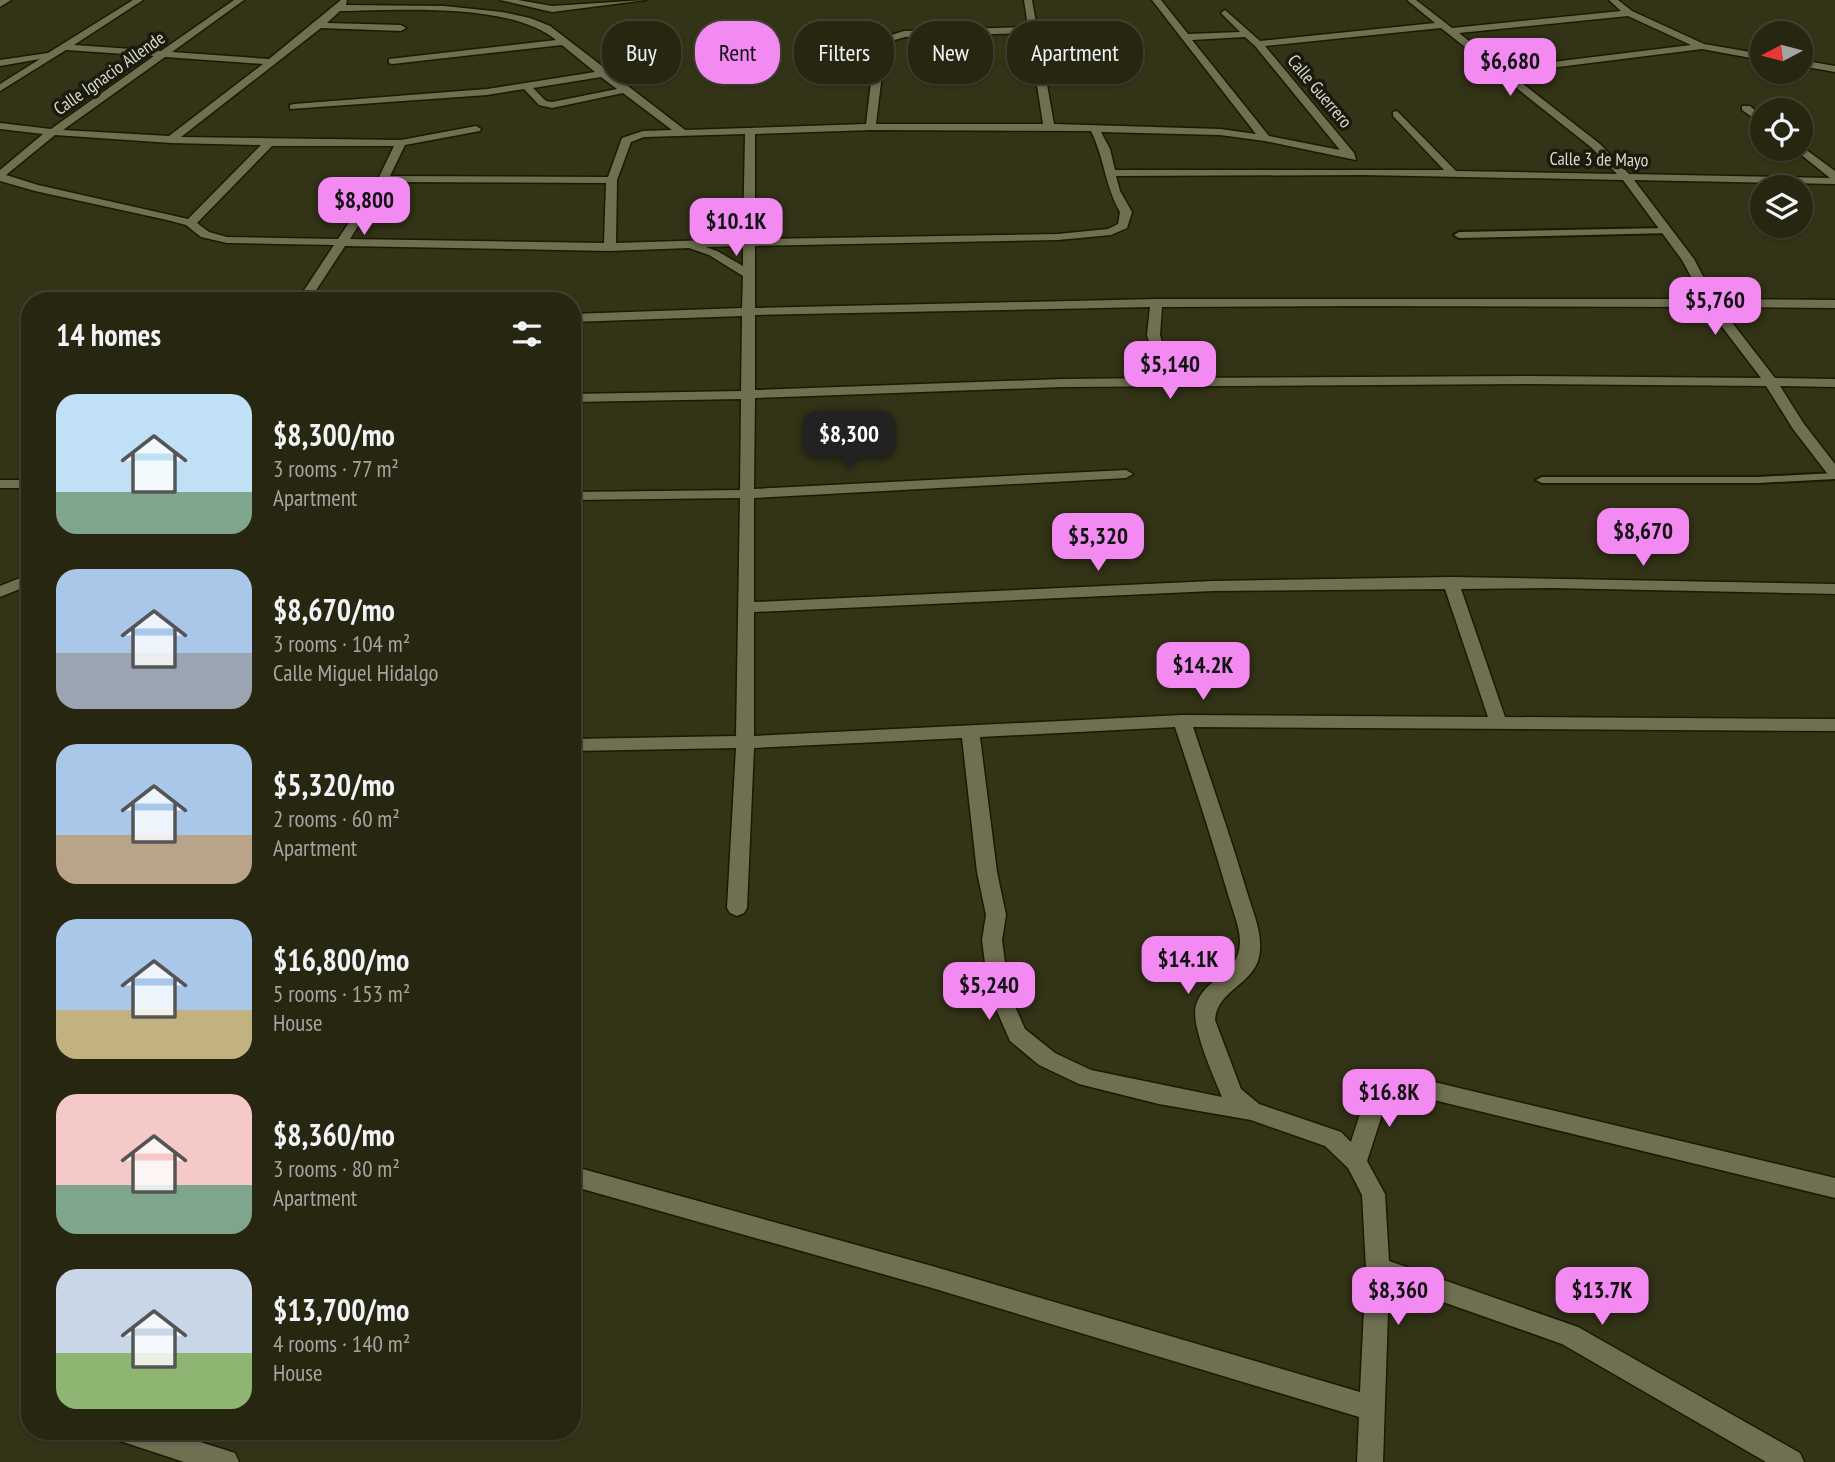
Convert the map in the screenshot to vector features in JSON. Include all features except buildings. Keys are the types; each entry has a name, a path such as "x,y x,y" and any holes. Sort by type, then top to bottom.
{"street":[{"path":"0,4 7,0"},
{"path":"0,88 139,0"},
{"name":"Calle Ignacio Allende","path":"0,176 51,132 240,0"},
{"path":"172,140 318,26 347,0"},
{"path":"335,8 505,6 575,9 642,0"},
{"path":"1028,0 1031,21"},
{"path":"1156,0 1188,37 1265,138"},
{"path":"1411,0 1596,146 1626,177 1688,259 1711,303 1835,475"},
{"path":"1613,0 1629,13 1702,46 1750,55"},
{"path":"505,6 565,42 602,73"},
{"name":"Calle Guerrero","path":"1225,13 1258,44 1363,172"},
{"path":"1258,44 1629,13"},
{"path":"318,26 401,28"},
{"path":"871,127 880,49 888,39 923,32 1007,30"},
{"path":"1188,37 1247,34"},
{"path":"391,61 565,42"},
{"path":"1500,71 1702,46"},
{"path":"62,47 272,62"},
{"path":"0,63 52,53"},
{"path":"1813,65 1835,69"},
{"path":"294,107 477,93 602,74"},
{"path":"617,84 684,134"},
{"path":"1041,84 1049,127"},
{"path":"527,87 543,103 552,105 625,90"},
{"path":"1746,108 1750,111"},
{"path":"1396,114 1453,174"},
{"path":"0,126 172,140 269,143 401,143 476,129"},
{"path":"610,247 612,180 626,140 631,136 871,127 1094,128 1220,132 1350,155"},
{"path":"0,176 35,188 190,223 215,239 610,247 1058,237 1111,232 1123,226 1126,220 1126,212 1114,191 1105,149 1094,128"},
{"path":"737,908 745,742 750,132"},
{"path":"190,223 269,143"},
{"path":"309,292 383,179 401,143"},
{"path":"1813,160 1835,178"},
{"name":"Calle 3 de Mayo","path":"1109,173 1363,172 1835,178"},
{"path":"383,179 612,180"},
{"path":"681,244 713,253 748,274"},
{"path":"581,318 747,311 1401,300 1835,304"},
{"path":"1157,303 1151,326 1153,342 1167,383"},
{"path":"581,398 749,395 1062,383 1769,380 1835,383"},
{"path":"581,496 748,494 1126,474"},
{"path":"0,484 21,484"},
{"path":"746,607 1213,586 1451,582 1835,589"},
{"path":"1451,582 1498,721"},
{"path":"0,592 21,583"},
{"path":"1182,721 1219,830 1250,938 1249,958 1241,972 1222,987 1206,1006 1205,1020 1232,1095 1251,1111"},
{"path":"581,745 745,742 1182,721 1835,725"},
{"path":"970,730 987,872 996,915 992,940 999,993 1017,1035 1047,1059 1087,1078 1159,1095 1251,1111 1333,1139 1356,1161 1373,1194 1378,1268 1370,1462"},
{"path":"1356,1161 1376,1101 1389,1089 1413,1086 1835,1188"},
{"path":"581,1179 932,1277 1371,1408"},
{"path":"1378,1268 1569,1335 1791,1462"},
{"path":"155,1440 226,1462"}],"lane":[{"path":"1459,234 1666,231"},
{"path":"1542,480 1758,480 1835,475"}]}
